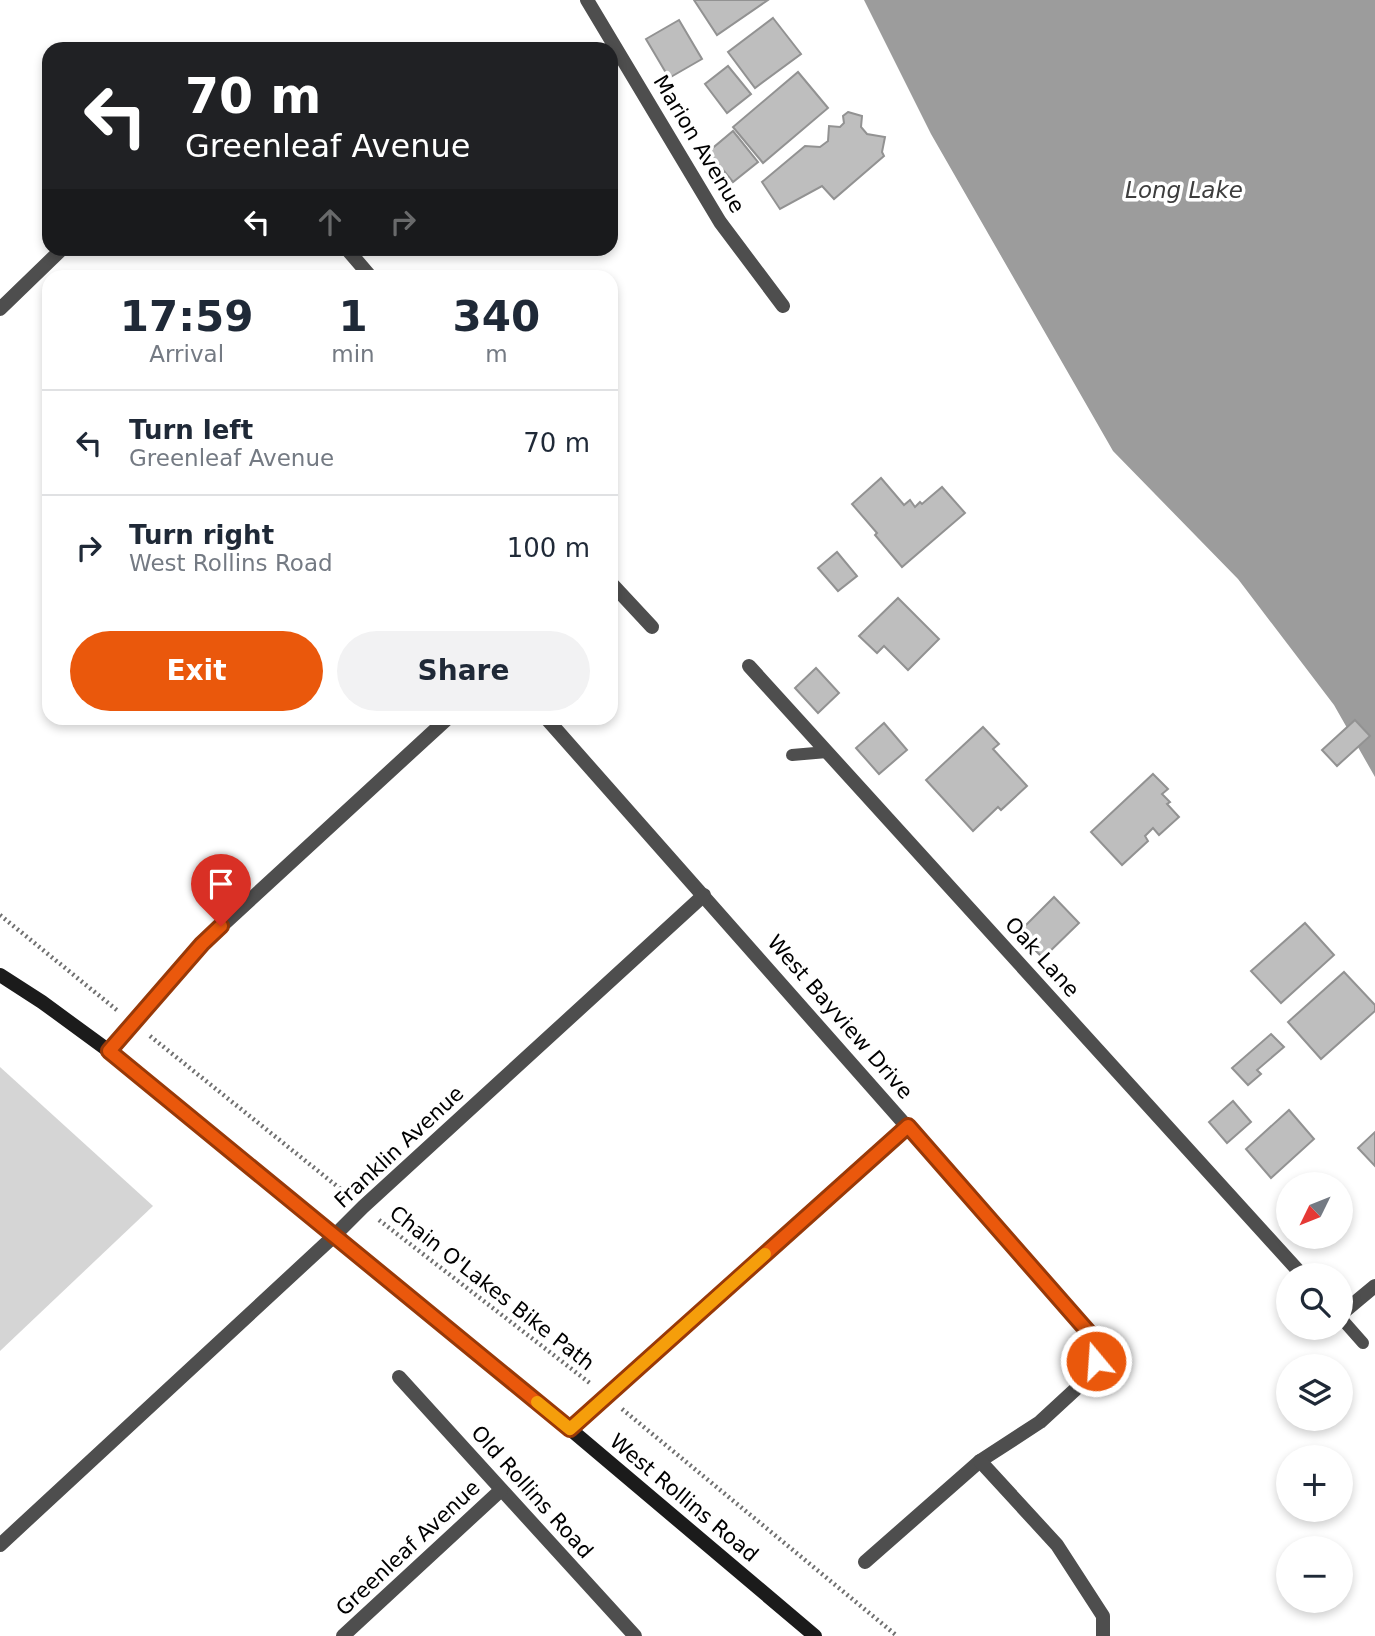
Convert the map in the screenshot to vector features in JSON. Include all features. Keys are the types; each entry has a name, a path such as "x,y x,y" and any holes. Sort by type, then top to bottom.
{"street":[{"name":"Marion Avenue","path":"587,0 612,42"},
{"name":"Marion Avenue","path":"618,52 720,222 783,306"},
{"path":"0,309 55,256"},
{"path":"353,256 365,270"},
{"path":"618,590 652,626"},
{"name":"Oak Lane","path":"749,666 1291,1263"},
{"path":"109,1051 202,944 441,725"},
{"name":"West Bayview Drive","path":"552,725 1091,1335 1096,1361 1078,1387 1040,1422 980,1461 865,1562"},
{"name":"Franklin Avenue","path":"0,1545 704,895"},
{"name":"West Rollins Road","path":"2,977 109,1051 570,1429 815,1636"},
{"path":"570,1429 908,1126"},
{"path":"1353,1305 1375,1286"},
{"name":"Old Rollins Road","path":"399,1377 635,1636"},
{"path":"980,1461 1057,1545 1103,1616 1103,1636"},
{"name":"Greenleaf Avenue","path":"344,1636 501,1490"}],"lane":[{"path":"792,755 827,752"},
{"path":"1353,1331 1363,1342"}],"path":[{"name":"Chain O'Lakes Bike Path","path":"0,915 363,1207 606,1396 897,1636"}],"shaded area":[{"path":"0,1067 153,1206 0,1351"}],"water":[{"name":"Long Lake","path":"864,0 1375,0 1375,777 1334,705 1238,579 1113,451 931,134"}],"building":[{"path":"694,0 768,0 717,35"},
{"path":"773,18 801,54 755,88 728,52"},
{"path":"679,20 702,59 669,78 646,39"},
{"path":"728,66 751,94 727,113 705,84"},
{"path":"798,72 828,108 763,163 733,127"},
{"path":"848,112 862,116 861,127 867,134 885,137 882,152 884,156 834,199 822,186 780,209 762,182 805,146 820,147 828,141 829,126 840,127 844,123 843,116"},
{"path":"733,131 758,162 733,182 708,152"},
{"path":"881,478 904,505 910,500 915,507 920,502 922,504 942,487 965,513 902,567 852,504"},
{"path":"837,552 857,576 838,591 818,568"},
{"path":"898,598 939,639 908,670 884,646 877,653 859,636"},
{"path":"816,668 839,693 818,713 795,688"},
{"path":"1355,720 1370,736 1337,766 1322,750"},
{"path":"884,723 907,750 879,774 856,748"},
{"path":"983,727 999,744 993,749 1027,786 1001,810 998,807 973,831 926,780"},
{"path":"1153,774 1168,789 1162,794 1179,817 1159,835 1153,828 1145,836 1148,841 1122,865 1091,832"},
{"path":"1054,897 1079,923 1043,958 1018,933"},
{"path":"1305,923 1334,955 1281,1003 1251,971"},
{"path":"1344,972 1375,1005 1375,1011 1321,1059 1288,1022"},
{"path":"1271,1034 1284,1047 1257,1070 1261,1074 1248,1085 1232,1068"},
{"path":"1233,1101 1251,1122 1227,1143 1209,1122"},
{"path":"1289,1110 1314,1139 1271,1178 1246,1149"},
{"path":"1375,1132 1375,1166 1358,1148"}],"slow traffic":[{"path":"537,1402 570,1429 765,1254"}],"route":[{"path":"221,926 202,944 109,1051 570,1429 908,1126 1091,1335 1096,1361"}]}
